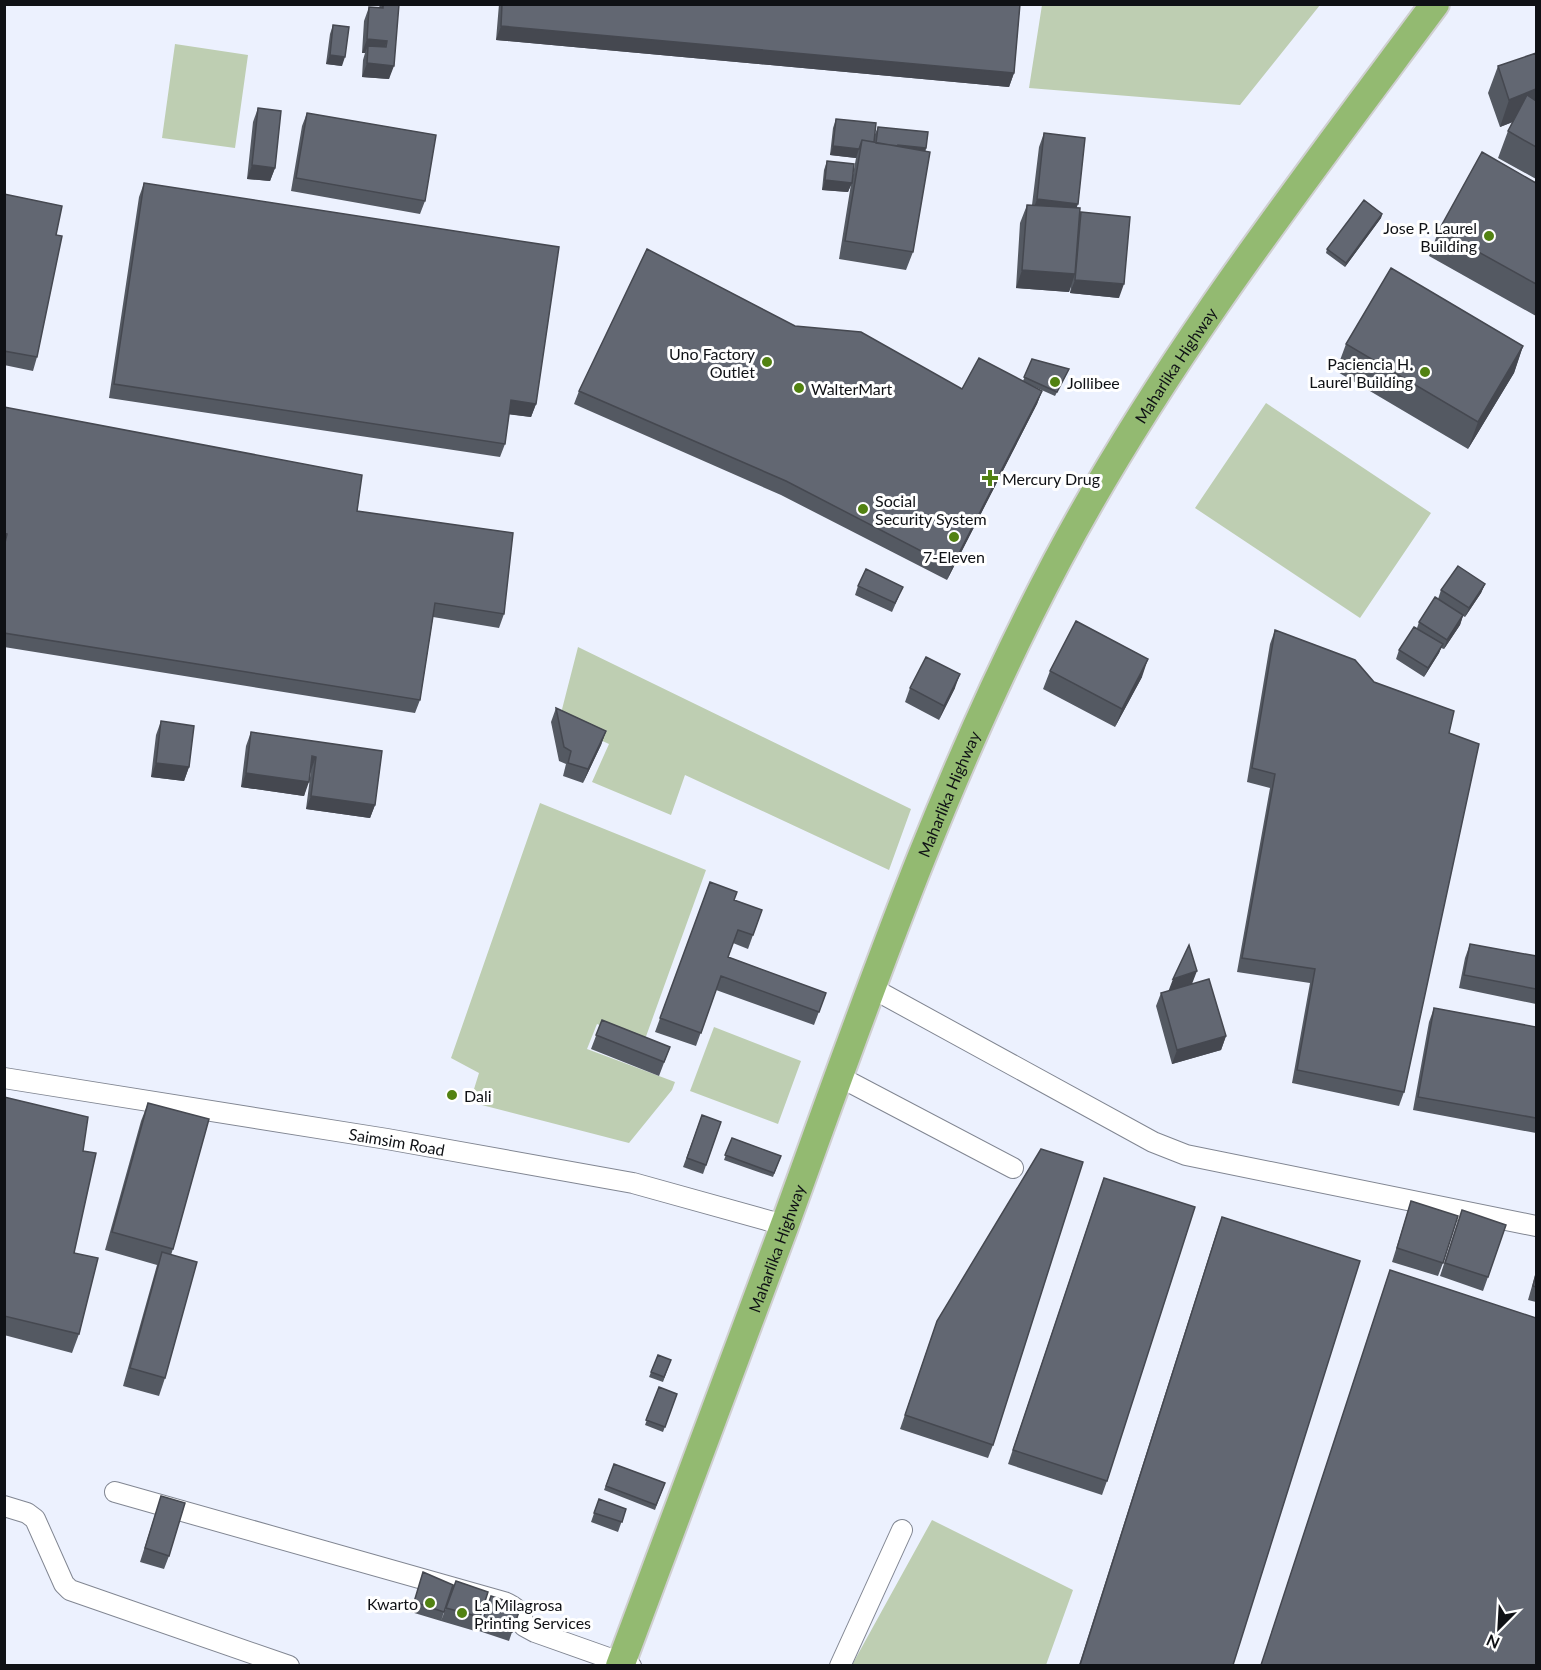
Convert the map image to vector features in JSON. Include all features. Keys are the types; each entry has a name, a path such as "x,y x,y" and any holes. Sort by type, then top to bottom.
{"highway":[{"name":"Maharlika Highway","path":"624,1665 870,987 955,770 992,689 1082,515 1208,316 1435,4"}],"street":[{"path":"870,987 1153,1142 1186,1155 1536,1226"},
{"path":"838,1076 1013,1168"},
{"name":"Saimsim Road","path":"4,1078 387,1139 633,1183 784,1225"},
{"path":"115,1492 504,1602 514,1606 523,1617 524,1626 535,1632 624,1665"},
{"path":"4,1506 27,1513 35,1519 64,1584 70,1590 289,1665"},
{"path":"840,1665 902,1530"}],"green space":[{"path":"1042,4 1320,5 1240,105 1029,88"},
{"path":"175,44 248,55 235,148 162,138"},
{"path":"1266,403 1431,513 1360,618 1195,508"},
{"path":"578,647 911,809 889,870 685,775 671,815 592,782 609,744 559,721"},
{"path":"540,803 706,870 644,1042 597,1024 587,1049 675,1082 672,1090 629,1143 470,1102 479,1073 451,1058"},
{"path":"714,1027 801,1061 778,1124 690,1091"},
{"path":"932,1520 1073,1590 1046,1665 852,1665"}],"building":[{"path":"383,4 399,4 394,66 367,63 368,46 386,47 387,41 367,39 369,7 383,8"},
{"path":"502,4 1020,4 1014,73 501,26"},
{"path":"333,25 349,27 345,57 330,55"},
{"path":"1536,53 1536,89 1509,100 1498,66"},
{"path":"1527,95 1536,101 1536,147 1508,131"},
{"path":"258,108 281,111 275,168 252,165"},
{"path":"307,113 436,135 425,201 296,178"},
{"path":"836,119 876,123 874,142 862,140 859,149 833,146"},
{"path":"878,127 928,132 926,148 876,143"},
{"path":"1044,133 1085,138 1078,204 1037,199"},
{"path":"862,140 930,152 913,252 845,241"},
{"name":"Jose P. Laurel Building","path":"1482,152 1536,183 1536,284 1439,230"},
{"path":"827,161 854,164 852,183 825,180"},
{"path":"144,183 559,247 536,404 511,400 505,444 114,384"},
{"path":"4,194 62,206 56,235 62,236 37,357 4,351"},
{"path":"1364,200 1382,214 1346,263 1327,249"},
{"path":"1027,205 1080,208 1075,274 1022,270"},
{"path":"1081,212 1130,217 1124,284 1075,280"},
{"path":"647,249 795,326 861,332 962,389 979,358 1042,391 952,567 786,481 579,391"},
{"name":"Paciencia H. Laurel Building","path":"1391,268 1523,346 1478,422 1346,344"},
{"path":"1032,359 1069,369 1057,392 1024,377"},
{"path":"4,407 362,475 357,511 513,533 504,614 435,603 420,700 4,633 4,547 7,534 4,533"},
{"path":"1458,566 1485,584 1469,608 1441,590"},
{"path":"866,569 903,587 895,603 858,586"},
{"path":"1435,597 1463,615 1447,640 1419,622"},
{"path":"1076,621 1148,659 1122,709 1050,671"},
{"path":"1414,627 1443,644 1428,668 1399,650"},
{"path":"1275,630 1355,660 1374,682 1454,711 1449,733 1479,744 1404,1092 1297,1070 1315,969 1242,958 1275,774 1252,768"},
{"path":"926,657 960,674 944,706 910,688"},
{"path":"556,708 606,731 588,769 568,763 571,751 564,747"},
{"path":"161,721 194,726 189,767 156,763"},
{"path":"251,732 382,751 375,805 311,796 316,757 312,756 309,782 246,773"},
{"path":"710,882 737,892 734,900 762,910 753,935 738,930 728,957 826,993 819,1012 721,976 701,1033 660,1018"},
{"path":"1470,944 1536,956 1536,989 1464,975"},
{"path":"1189,945 1197,971 1173,979"},
{"path":"1209,979 1226,1036 1177,1050 1161,993"},
{"path":"1434,1008 1536,1027 1536,1118 1418,1097"},
{"path":"602,1020 670,1047 664,1062 596,1035"},
{"path":"4,1097 88,1117 83,1151 96,1153 74,1253 98,1258 79,1334 4,1316"},
{"path":"148,1103 209,1119 173,1249 112,1232"},
{"path":"702,1115 721,1122 706,1165 687,1158"},
{"path":"732,1138 781,1156 774,1173 725,1155"},
{"path":"1041,1149 1083,1162 993,1445 905,1415 937,1321"},
{"path":"1104,1178 1195,1207 1107,1481 1013,1450"},
{"path":"1411,1201 1458,1216 1443,1263 1397,1248"},
{"path":"1462,1210 1506,1225 1488,1277 1445,1263"},
{"path":"1222,1217 1360,1261 1233,1665 1080,1665"},
{"path":"162,1252 197,1262 165,1378 130,1368"},
{"path":"1390,1270 1536,1318 1536,1665 1261,1665"},
{"path":"658,1355 671,1360 664,1377 651,1372"},
{"path":"659,1387 677,1394 665,1427 646,1420"},
{"path":"614,1464 665,1483 656,1505 606,1486"},
{"path":"161,1496 185,1503 169,1556 145,1548"},
{"path":"599,1499 626,1509 622,1522 594,1513"},
{"name":"Kwarto","path":"423,1572 453,1585 444,1612 414,1602"},
{"path":"456,1581 488,1592 480,1617 446,1608"},
{"path":"491,1596 521,1606 512,1632 482,1622"}],"place":[{"name":"Jose P. Laurel Building","path":"1489,236"},
{"name":"Uno Factory Outlet","path":"767,362"},
{"name":"Paciencia H. Laurel Building","path":"1425,372"},
{"name":"Jollibee","path":"1055,382"},
{"name":"WalterMart","path":"799,388"},
{"name":"Mercury Drug","path":"990,478"},
{"name":"Social Security System","path":"863,509"},
{"name":"7-Eleven","path":"954,537"},
{"name":"Dali","path":"452,1095"},
{"name":"Kwarto","path":"430,1603"},
{"name":"La Milagrosa Printing Services","path":"462,1613"}]}
